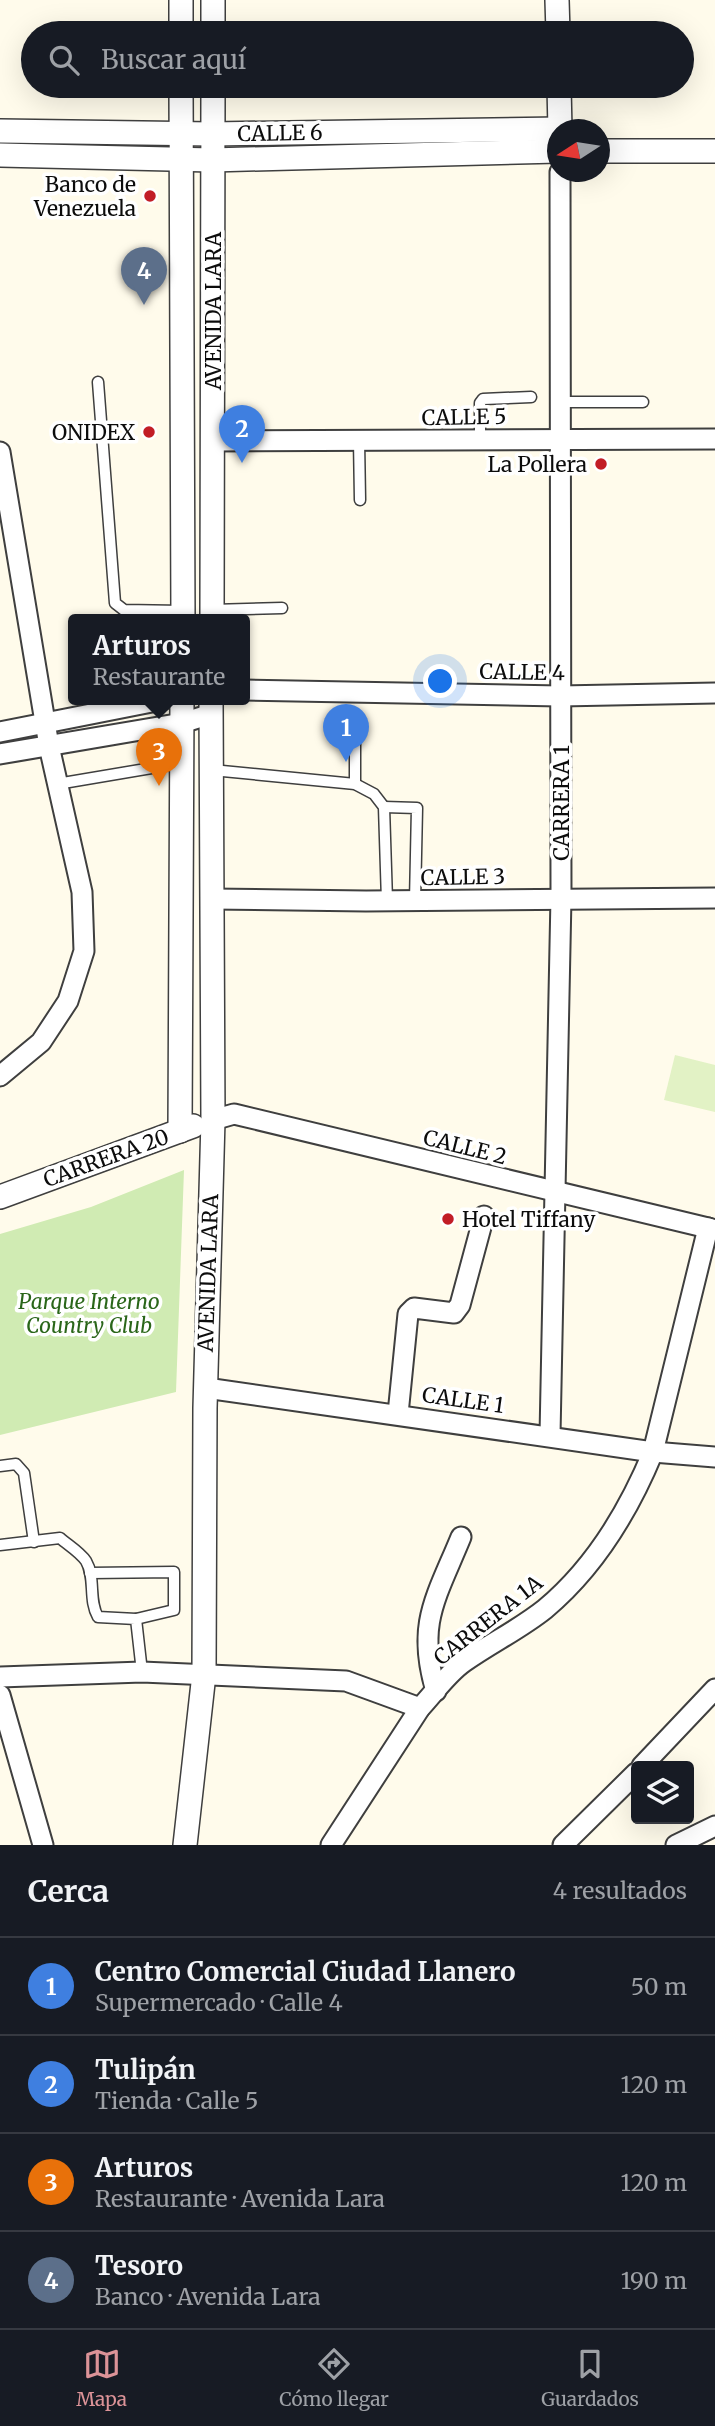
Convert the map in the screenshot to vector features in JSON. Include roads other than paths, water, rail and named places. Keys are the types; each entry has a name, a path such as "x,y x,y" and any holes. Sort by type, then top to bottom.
{"street":[{"path":"181,0 181,21"},
{"path":"213,0 213,21"},
{"path":"557,0 558,21"},
{"name":"AVENIDA LARA","path":"181,98 183,614"},
{"name":"AVENIDA LARA","path":"212,614 213,98"},
{"path":"559,98 560,119"},
{"name":"CALLE 6","path":"0,131 212,134 547,129"},
{"path":"610,151 715,150"},
{"path":"0,155 212,160 547,151"},
{"name":"CARRERA 1","path":"550,1435 561,897 560,182"},
{"name":"CALLE 5","path":"214,441 715,439"},
{"path":"0,452 49,746 82,892 84,951 68,1001 41,1042 0,1076"},
{"name":"CALLE 4","path":"250,690 560,696 715,693"},
{"path":"0,732 139,705"},
{"path":"0,754 49,746 182,711 211,707"},
{"name":"AVENIDA LARA","path":"185,1845 204,1674 205,1388 213,1119 211,707"},
{"path":"180,1131 182,711"},
{"name":"CALLE 3","path":"211,899 415,901 561,897 715,898"},
{"name":"CALLE 2","path":"213,1119 234,1114 711,1229"},
{"name":"CARRERA 20","path":"0,1197 213,1119"},
{"path":"398,1414 408,1314 414,1308 454,1313 460,1306 484,1216"},
{"name":"CARRERA 1A","path":"331,1845 420,1708 462,1663 545,1608 594,1559 642,1479 653,1451 711,1229"},
{"name":"CALLE 1","path":"205,1388 653,1451 715,1457"},
{"path":"436,1691 426,1650 430,1613 461,1537"},
{"path":"0,1677 142,1672 346,1681 420,1708"},
{"path":"647,1761 715,1689"},
{"path":"0,1695 43,1845"},
{"path":"563,1845 631,1778"},
{"path":"676,1845 715,1826"}],"lane":[{"path":"98,382 115,603 124,610 171,614"},
{"path":"480,439 480,402 483,399 531,397"},
{"path":"561,401 642,402"},
{"path":"359,440 360,500"},
{"path":"222,614 282,608"},
{"path":"355,740 355,784"},
{"path":"57,784 182,763"},
{"path":"211,770 355,784 374,794 384,807 387,901"},
{"path":"384,807 417,808 415,901"},
{"path":"0,1466 16,1464 23,1473 34,1542"},
{"path":"0,1545 60,1538 86,1560 93,1608 98,1617 136,1619 174,1610 174,1572 90,1573"},
{"path":"136,1619 142,1672"}],"place":[{"name":"Banco de Venezuela","path":"150,196"},
{"name":"Tesoro","path":"144,305"},
{"name":"ONIDEX","path":"149,432"},
{"name":"Tulipán","path":"242,463"},
{"name":"La Pollera","path":"601,464"},
{"name":"Centro Comercial Ciudad Llanero","path":"346,762"},
{"name":"Arturos","path":"159,786"},
{"name":"Hotel Tiffany","path":"448,1219"}],"park label":[{"name":"Parque Interno Country Club","path":"89,1313"}]}
